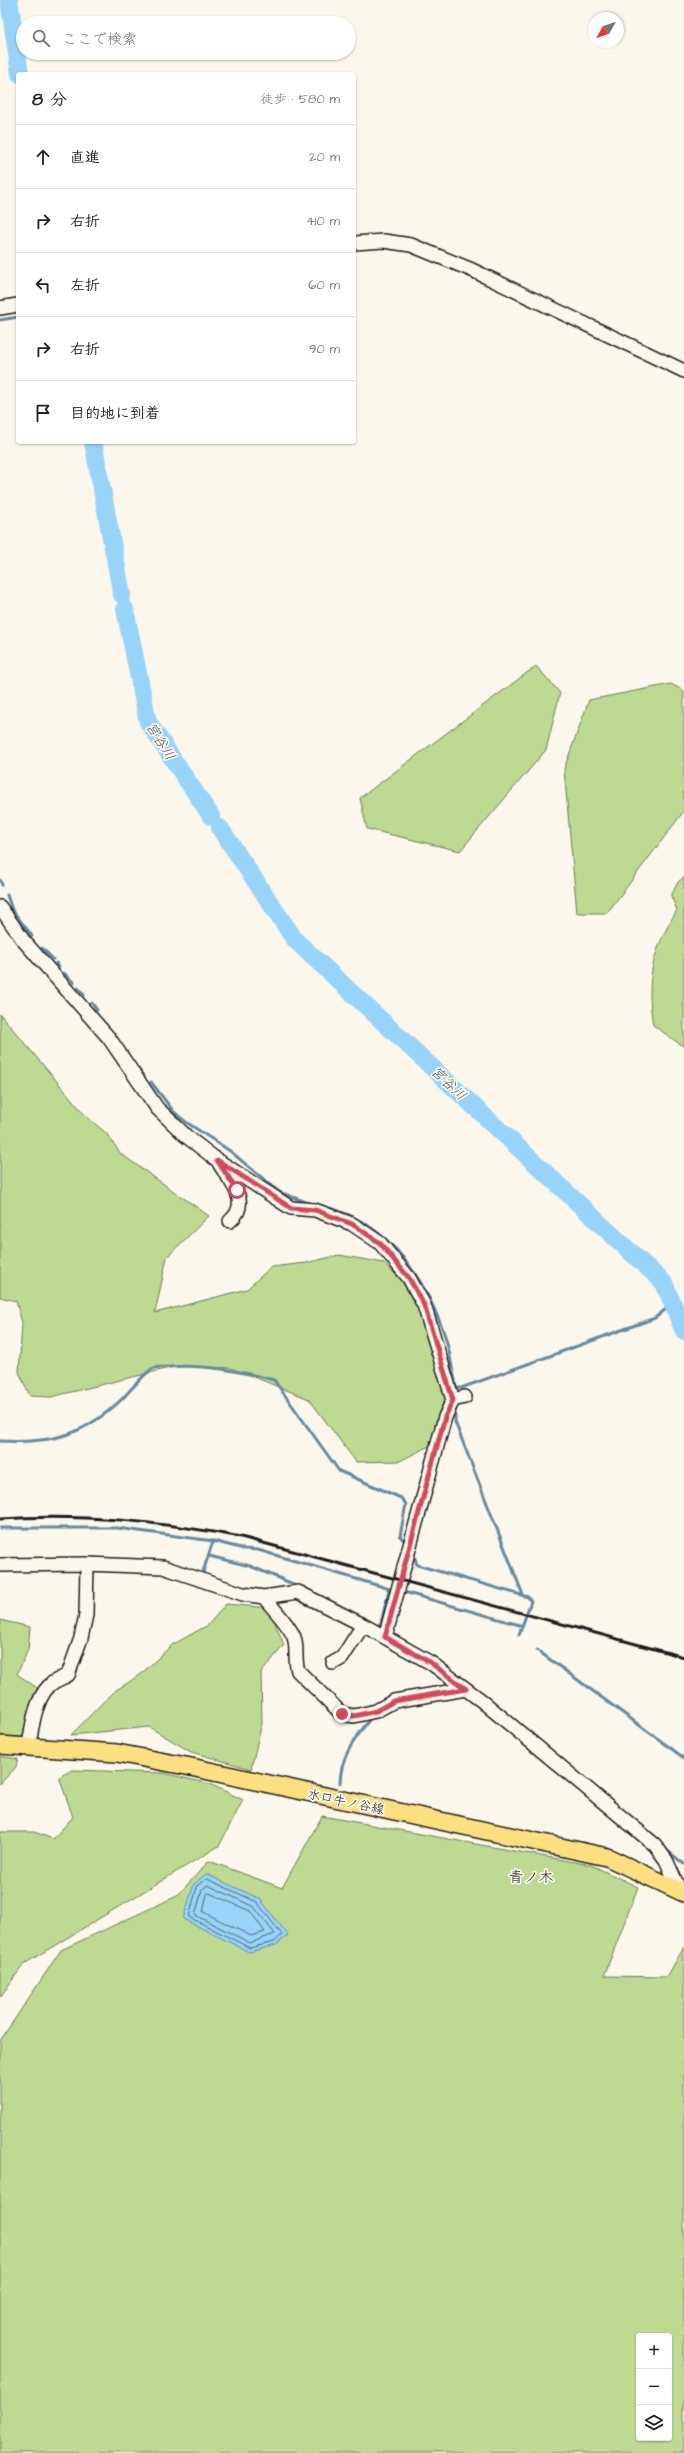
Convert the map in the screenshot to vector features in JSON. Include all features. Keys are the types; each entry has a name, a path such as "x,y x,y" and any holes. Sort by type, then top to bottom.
{"main road":[{"name":"水口牛ノ谷線","path":"0,1745 29,1745 117,1753 186,1766 607,1857 682,1892"}],"street":[{"path":"356,243 384,241 411,245 472,270 684,371"},
{"path":"0,308 16,305"},
{"path":"0,907 23,940 109,1038 157,1108 186,1136 217,1160 291,1208 315,1210 352,1224 380,1243 409,1278 424,1305 459,1399 445,1417 385,1637"},
{"path":"217,1160 237,1190 241,1204 236,1216 230,1221"},
{"path":"29,1745 34,1717 45,1690 50,1684 68,1675 82,1638 86,1615 87,1564"},
{"path":"0,1565 87,1564 163,1567 243,1594 264,1597 298,1592 363,1625 431,1663 466,1689 655,1845 666,1860 682,1892"},
{"path":"264,1597 294,1637 296,1650 294,1661 298,1671 342,1714 354,1716 376,1711 394,1701 466,1689"},
{"path":"333,1663 342,1658 363,1625"}],"green space":[{"path":"536,666 560,693 546,750 460,851 367,829 360,798"},
{"path":"671,684 684,691 684,811 607,913 577,913 564,769 589,700"},
{"path":"684,877 684,1047 653,1025 650,993 653,965 657,952 662,938 677,910 671,896 678,882"},
{"path":"0,1014 86,1116 106,1133 121,1154 209,1216 167,1257 155,1313 247,1289 271,1267 306,1263 339,1255 384,1263 414,1293 446,1398 437,1442 400,1461 356,1462 309,1399 231,1368 178,1366 51,1397 30,1396 19,1372 22,1323 16,1301 0,1297"},
{"path":"226,1604 269,1608 284,1645 261,1673 262,1723 251,1769 191,1752 149,1727 71,1735 113,1692 140,1675 172,1645 208,1625"},
{"path":"0,1620 30,1627 28,1650 17,1674 40,1690 27,1739 0,1738"},
{"path":"0,1756 18,1759 16,1767 0,1784"},
{"path":"72,1770 163,1773 210,1784 243,1800 219,1846 24,1964 0,1997 0,1832 34,1832 53,1839 73,1817 59,1777"},
{"path":"322,1816 591,1865 638,1887 604,1976 667,1977 684,1947 684,2453 0,2453 0,2041 61,1950 177,1896 209,1861 282,1888"}],"water":[{"path":"206,1874 260,1899 288,1935 276,1945 249,1952 183,1919 194,1884"}],"waterway":[{"name":"宮谷川","path":"9,0 16,47"},
{"name":"宮谷川","path":"18,60 20,72"},
{"path":"0,320 16,317"},
{"name":"宮谷川","path":"93,444 122,595"},
{"name":"宮谷川","path":"125,609 148,722 211,816"},
{"name":"宮谷川","path":"220,828 295,940 664,1283 684,1331"},
{"path":"0,880 2,885"},
{"path":"7,895 12,910 32,936"},
{"path":"42,948 53,959"},
{"path":"56,963 59,967"},
{"path":"64,973 74,983"},
{"path":"78,988 84,995"},
{"path":"92,1003 97,1010"},
{"path":"151,1082 174,1112 186,1122 230,1151 279,1192 309,1203"},
{"path":"322,1206 345,1213 366,1224 384,1238 400,1254 414,1272 426,1292 445,1336 455,1380 455,1384 451,1388 461,1388 655,1318 672,1304"},
{"path":"0,1441 36,1441 52,1438 81,1429 109,1411 154,1368 182,1366 209,1367 274,1380 339,1471 401,1498 406,1504 400,1536 406,1543"},
{"path":"455,1408 455,1422 523,1595"},
{"path":"0,1528 117,1528 213,1541"},
{"path":"202,1575 213,1541 244,1549 258,1550 390,1589"},
{"path":"413,1552 417,1565 528,1597 531,1601 519,1635"},
{"path":"209,1556 250,1566 293,1584"},
{"path":"376,1627 381,1623 389,1589"},
{"path":"404,1592 523,1626"},
{"path":"537,1650 684,1758"},
{"path":"340,1783 341,1772 346,1755 355,1739 372,1716"},
{"path":"665,1849 684,1864"}],"railway":[{"path":"0,1519 61,1517 121,1520 181,1527 241,1537 684,1657"}],"district":[{"name":"青ノ木","path":"531,1877"}],"route":[{"path":"237,1190 217,1160 291,1208 315,1210 352,1224 380,1243 409,1278 424,1305 438,1346 453,1400 445,1417 403,1566 385,1637 431,1663 466,1689 445,1691 394,1701 376,1711 354,1716 342,1714"}]}
